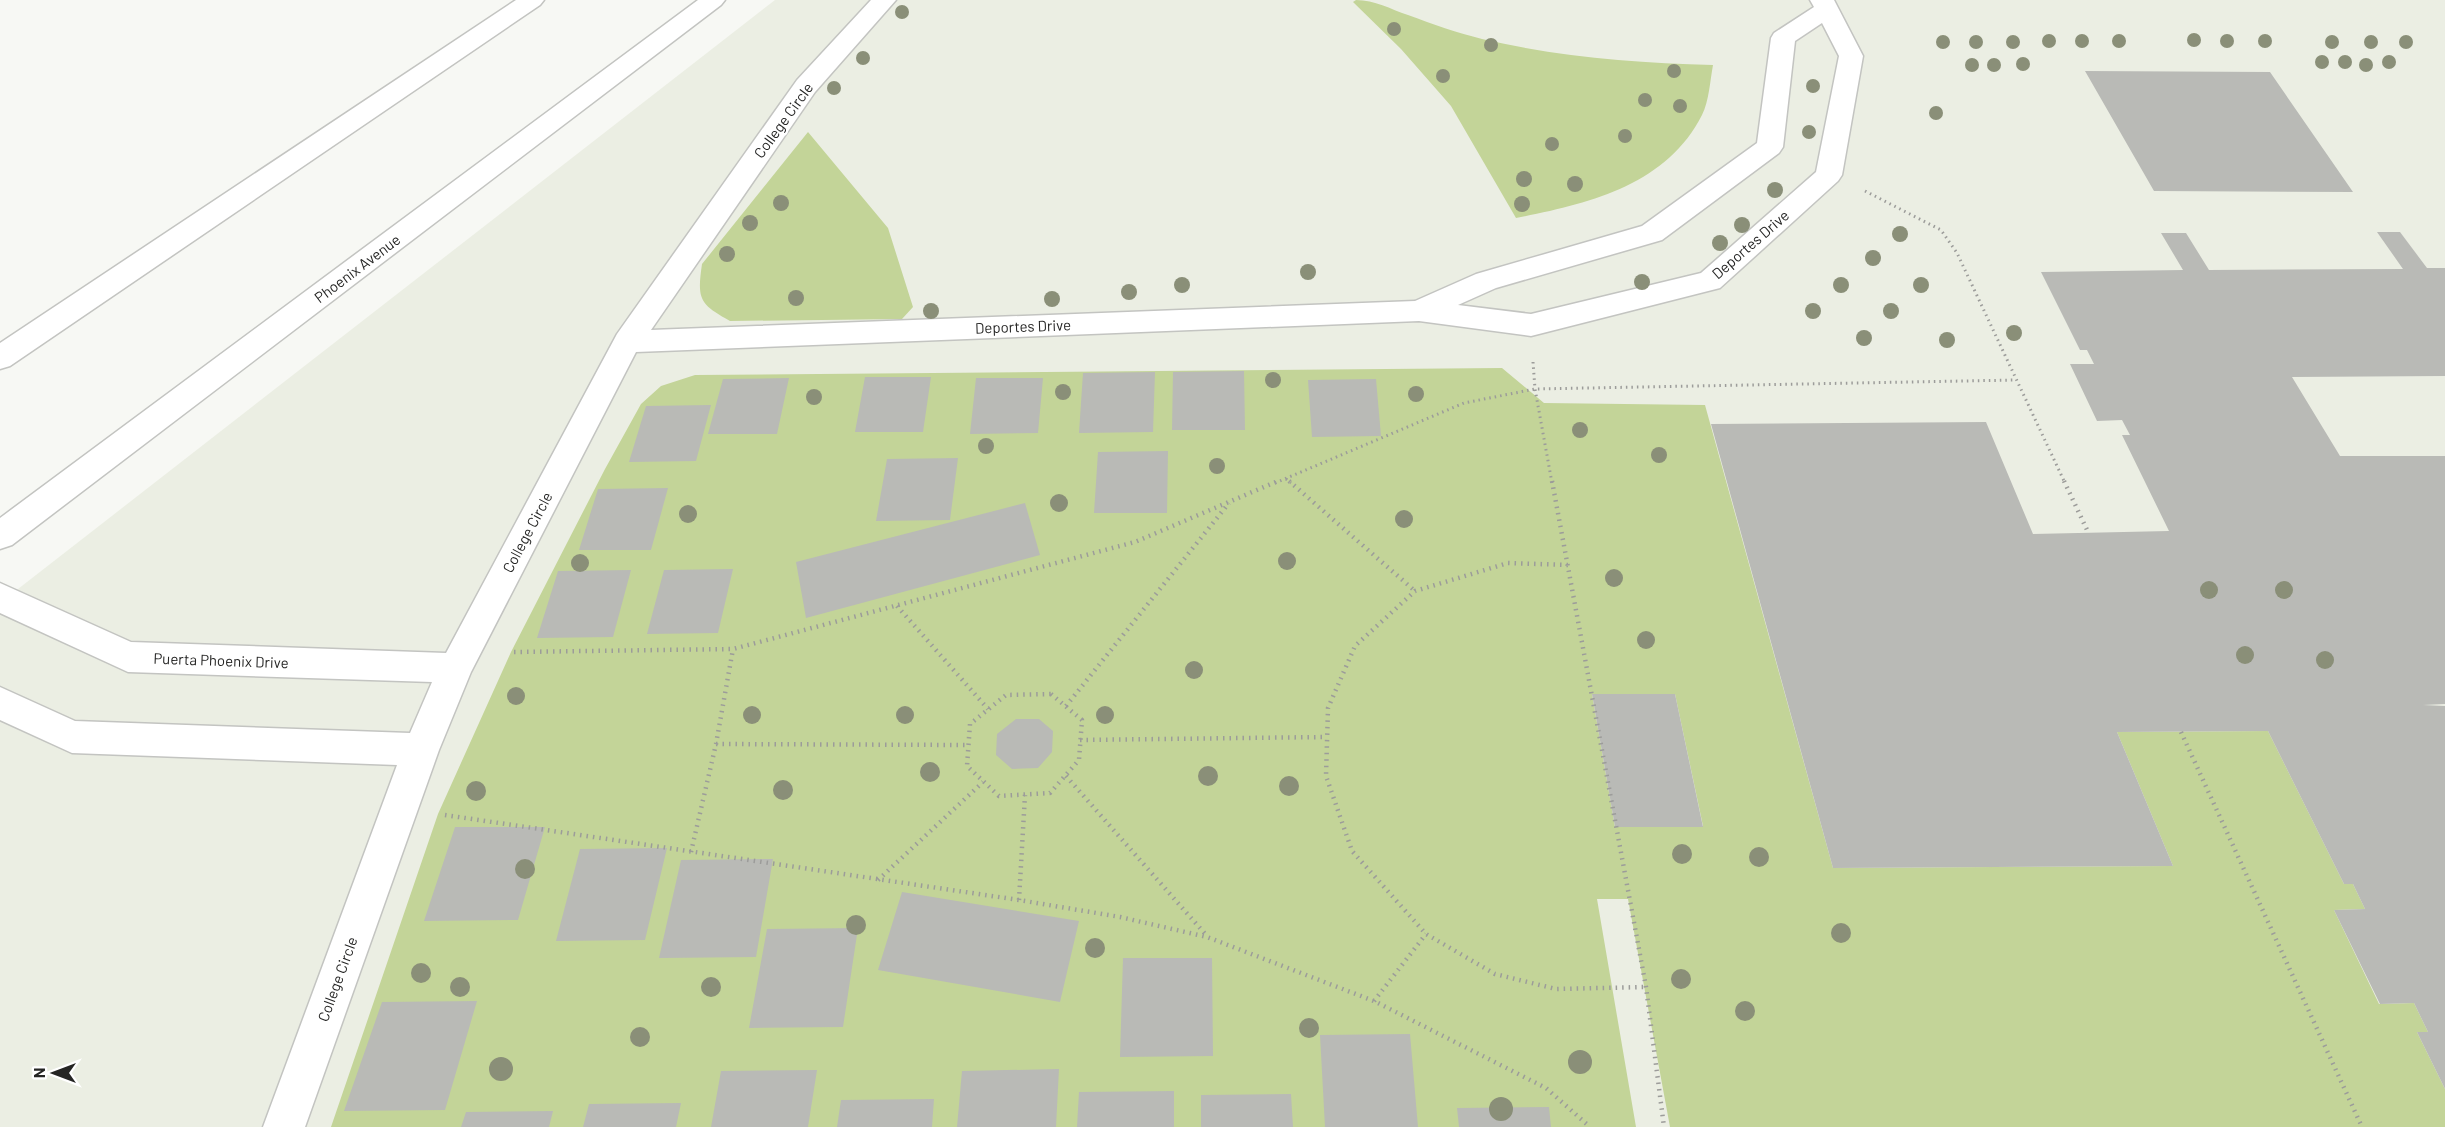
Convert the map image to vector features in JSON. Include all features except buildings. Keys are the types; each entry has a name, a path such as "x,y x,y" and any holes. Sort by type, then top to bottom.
{"street":[{"path":"0,358 532,0"},
{"name":"Phoenix Avenue","path":"0,536 713,0"},
{"name":"College Circle","path":"284,1127 421,750 456,668 627,342 806,86 884,0"},
{"name":"Deportes Drive","path":"627,342 1419,311 1531,325 1710,281 1828,175 1851,56 1824,5 1783,38 1770,147 1652,233 1486,281 1419,311"},
{"name":"Puerta Phoenix Drive","path":"0,597 128,657 456,668"},
{"path":"0,703 72,737 421,750"}],"path":[{"path":"1828,175 1915,215 1941,230 1957,253 2088,532"},
{"path":"1531,325 1535,389 1646,987 1664,1127"},
{"path":"511,652 733,649 1135,542 1464,403 1535,389 2016,380"},
{"path":"1286,479 1415,591"},
{"path":"1066,706 1230,502"},
{"path":"1568,565 1508,563 1415,591 1355,646 1328,708 1326,776 1352,851 1426,934 1495,974 1556,989 1646,987"},
{"path":"897,606 988,709"},
{"path":"691,852 716,744 733,649"},
{"path":"1051,694 1082,720 1079,760 1050,793 999,796 966,766 970,724 988,709 1006,695 1051,694"},
{"path":"2181,732 2362,1127"},
{"path":"1080,740 1326,737"},
{"path":"716,744 968,745"},
{"path":"1066,776 1207,937"},
{"path":"877,880 983,782"},
{"path":"1019,900 1025,795"},
{"path":"438,814 1019,900 1120,917 1207,937 1374,1000 1546,1088 1590,1127"},
{"path":"1374,1000 1426,934"}],"shaded area":[{"path":"775,0 2445,0 2445,1127 0,1127 0,603"}],"green space":[{"path":"1356,0 1376,3 1454,31 1511,45 1597,58 1713,65 1706,104 1687,139 1668,159 1646,175 1597,198 1516,218 1451,106 1401,49 1353,2"},
{"path":"808,132 888,228 913,307 902,319 730,321 712,310 702,299 700,285 702,264"},
{"path":"1502,368 1544,403 1705,405 1833,868 2173,866 2117,732 2268,731 2344,884 2353,884 2365,909 2334,910 2379,1004 2414,1003 2428,1032 2417,1032 2445,1089 2445,1127 1670,1127 1628,899 1597,899 1636,1127 331,1127 438,814 511,652 641,404 661,386 695,375","holes":["1592,694 1675,694 1703,826 1615,827"]}]}
